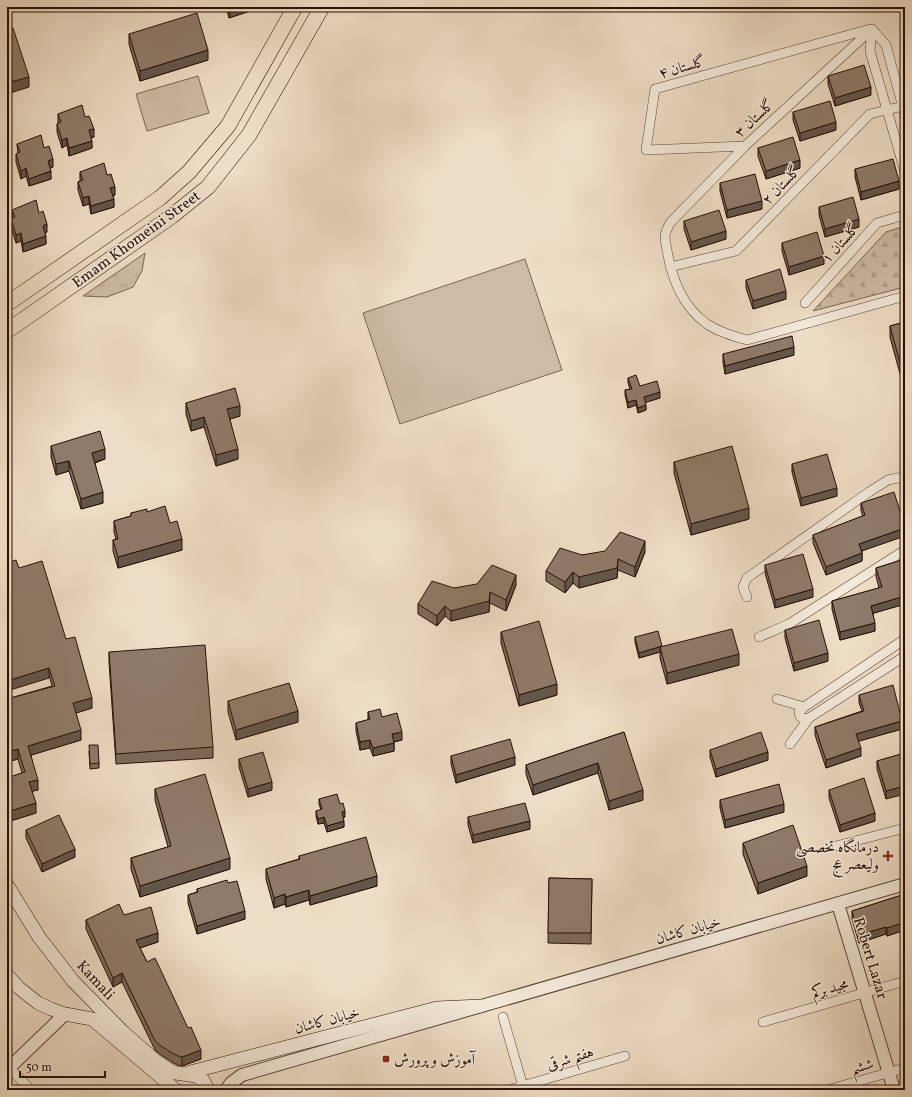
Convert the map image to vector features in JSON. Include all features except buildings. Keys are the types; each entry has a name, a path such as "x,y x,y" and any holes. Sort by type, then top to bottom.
{"main road":[{"name":"Emam Khomeini Street","path":"7,304 160,198 189,172 228,126 295,7"},
{"name":"Emam Khomeini Street","path":"7,331 172,216 208,187 249,135 322,7"},
{"path":"160,198 166,197 174,200 176,207 172,216"},
{"name":"Kamali","path":"7,885 39,937 73,981 140,1048 168,1069 176,1073 196,1076 203,1080 208,1088 207,1090"},
{"name":"Kamali","path":"7,975 19,988 38,1003 65,1014 92,1019 176,1090"},
{"name":"خیابان کاشان","path":"183,1074 437,1008 480,1006"}],"street":[{"path":"872,29 870,51 905,172"},
{"path":"872,29 886,45 904,110"},
{"name":"گلستان ۳","path":"670,267 665,236 670,224 745,146 872,29"},
{"name":"گلستان ۴","path":"745,146 646,150 655,89 872,29"},
{"name":"گلستان ۲","path":"670,267 736,251 870,114 887,110 904,110"},
{"name":"گلستان ۱","path":"805,303 877,223 905,215"},
{"path":"670,267 675,284 683,298 694,312 707,324 747,340 905,296"},
{"path":"747,597 743,587 747,578 869,492 888,480 903,477 905,478"},
{"path":"759,637 789,624 905,550"},
{"path":"809,718 803,719 800,716 799,712 804,707 905,639"},
{"path":"790,744 809,718 905,656"},
{"path":"777,699 804,707"},
{"path":"836,846 905,828"},
{"name":"خیابان کاشان","path":"226,1090 231,1083 242,1075 905,884"},
{"name":"Robert Lazar","path":"838,904 894,1090"},
{"name":"مجید برکم","path":"763,1022 905,982"},
{"path":"31,1090 8,1069 65,1014"},
{"path":"503,1017 523,1088"},
{"name":"هفتم شرقی","path":"510,1090 523,1088 625,1056"},
{"name":"ششم","path":"827,1090 905,1068"}],"green space":[{"path":"198,76 209,113 147,131 136,94"},
{"path":"905,226 905,287 813,311 886,232"},
{"path":"145,253 142,271 133,287 107,297 83,296"},
{"path":"525,259 562,370 400,424 363,313"}],"place":[{"name":"درمانگاه تخصصی ولیعصر عج","path":"888,856"},
{"name":"آموزش و پرورش","path":"386,1059"}]}
